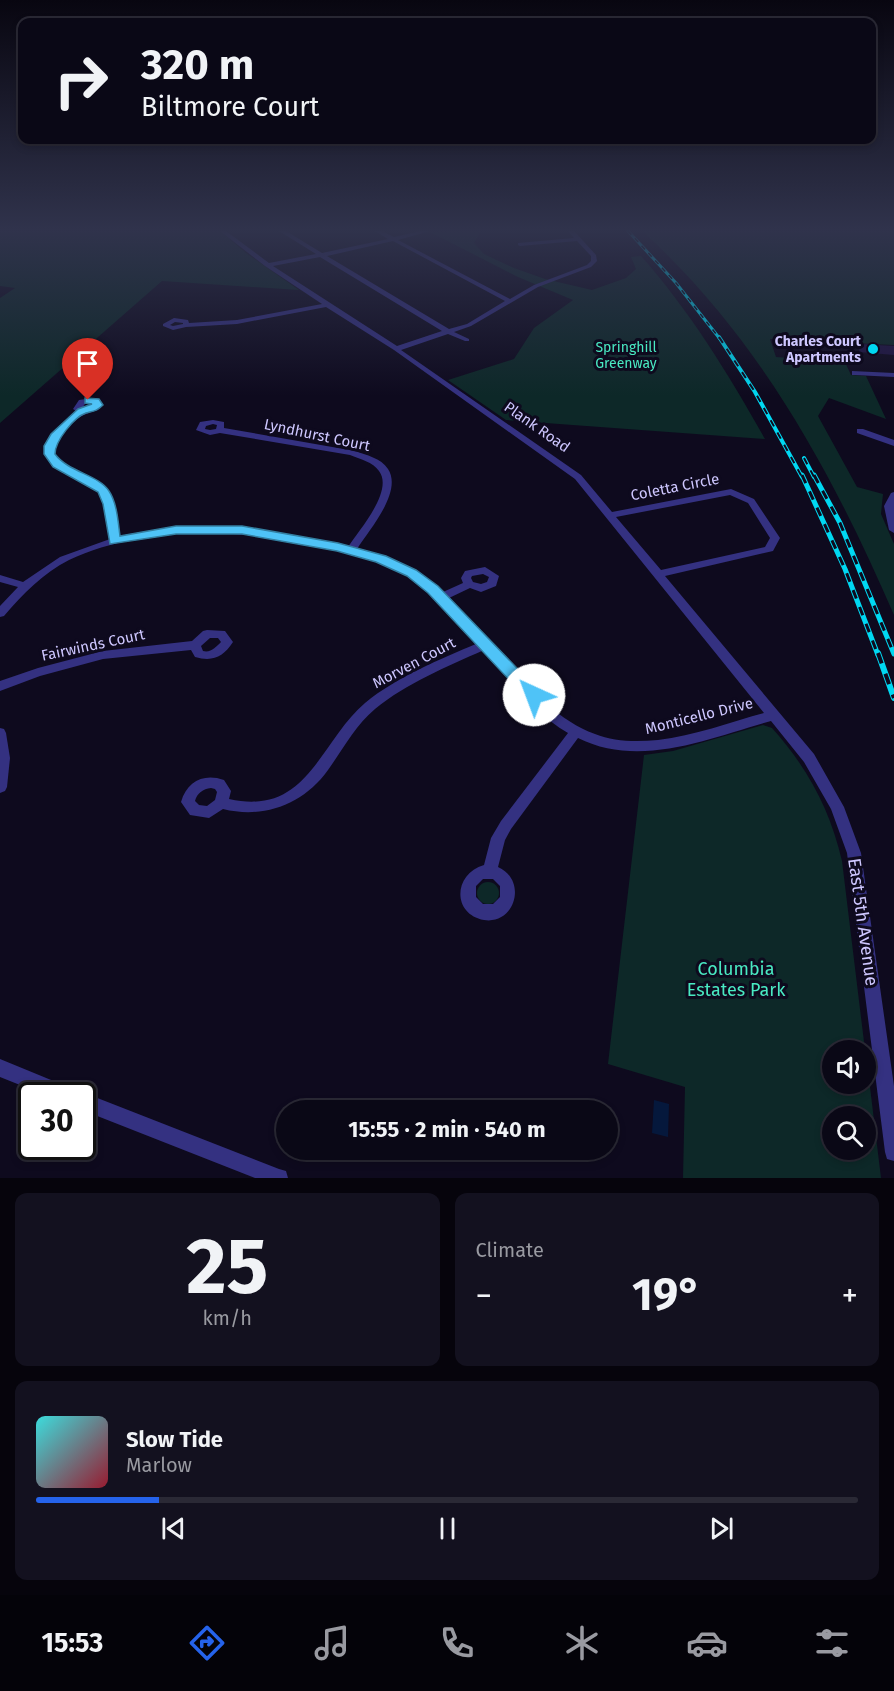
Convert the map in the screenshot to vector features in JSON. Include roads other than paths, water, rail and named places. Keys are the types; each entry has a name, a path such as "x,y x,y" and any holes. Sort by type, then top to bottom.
{"street":[{"name":"Plank Road","path":"298,286 396,349 571,471 612,515 772,715"},
{"path":"371,286 447,332 467,340"},
{"path":"481,286 511,302"},
{"path":"396,349 478,321 536,286"},
{"path":"186,325 237,322 326,305"},
{"path":"855,373 894,375"},
{"path":"81,411 55,436 50,446 50,454 57,465 103,490 109,504 115,541"},
{"name":"Lyndhurst Court","path":"220,430 352,453 369,458 382,466 389,478 387,492 351,550"},
{"path":"860,431 894,443"},
{"name":"Coletta Circle","path":"612,515 731,492 751,501 775,538 769,549 660,574"},
{"path":"893,526 889,506 894,495"},
{"name":"Monticello Drive","path":"0,613 25,586 67,559 115,541 176,530 224,529 269,533 351,550 402,568 441,597 546,708 576,731 613,745 647,748 668,745 772,715"},
{"path":"0,578 25,586"},
{"path":"441,597 469,584"},
{"name":"Morven Court","path":"221,803 237,808 253,809 291,796 312,780 344,732 369,707 392,691 486,644"},
{"name":"Fairwinds Court","path":"0,686 38,672 103,655 195,645"},
{"name":"East 5th Avenue","path":"772,715 820,776 849,835 859,881 894,1152"},
{"path":"490,872 498,838 576,731"},
{"path":"0,733 4,769 0,788"},
{"path":"0,1068 35,1082"},
{"path":"96,1106 279,1178"}],"water":[{"path":"654,1100 669,1104 668,1137 652,1133"}],"railway":[{"path":"678,286 720,339"},
{"path":"719,337 755,392 802,477"},
{"path":"804,458 814,477"},
{"path":"802,475 845,569 878,655"},
{"path":"814,475 840,523 894,654"},
{"path":"878,653 894,698"}],"place":[{"name":"Charles Court Apartments","path":"873,349"}],"park label":[{"name":"Springhill Greenway","path":"626,356"},
{"name":"Columbia Estates Park","path":"736,979"}]}
